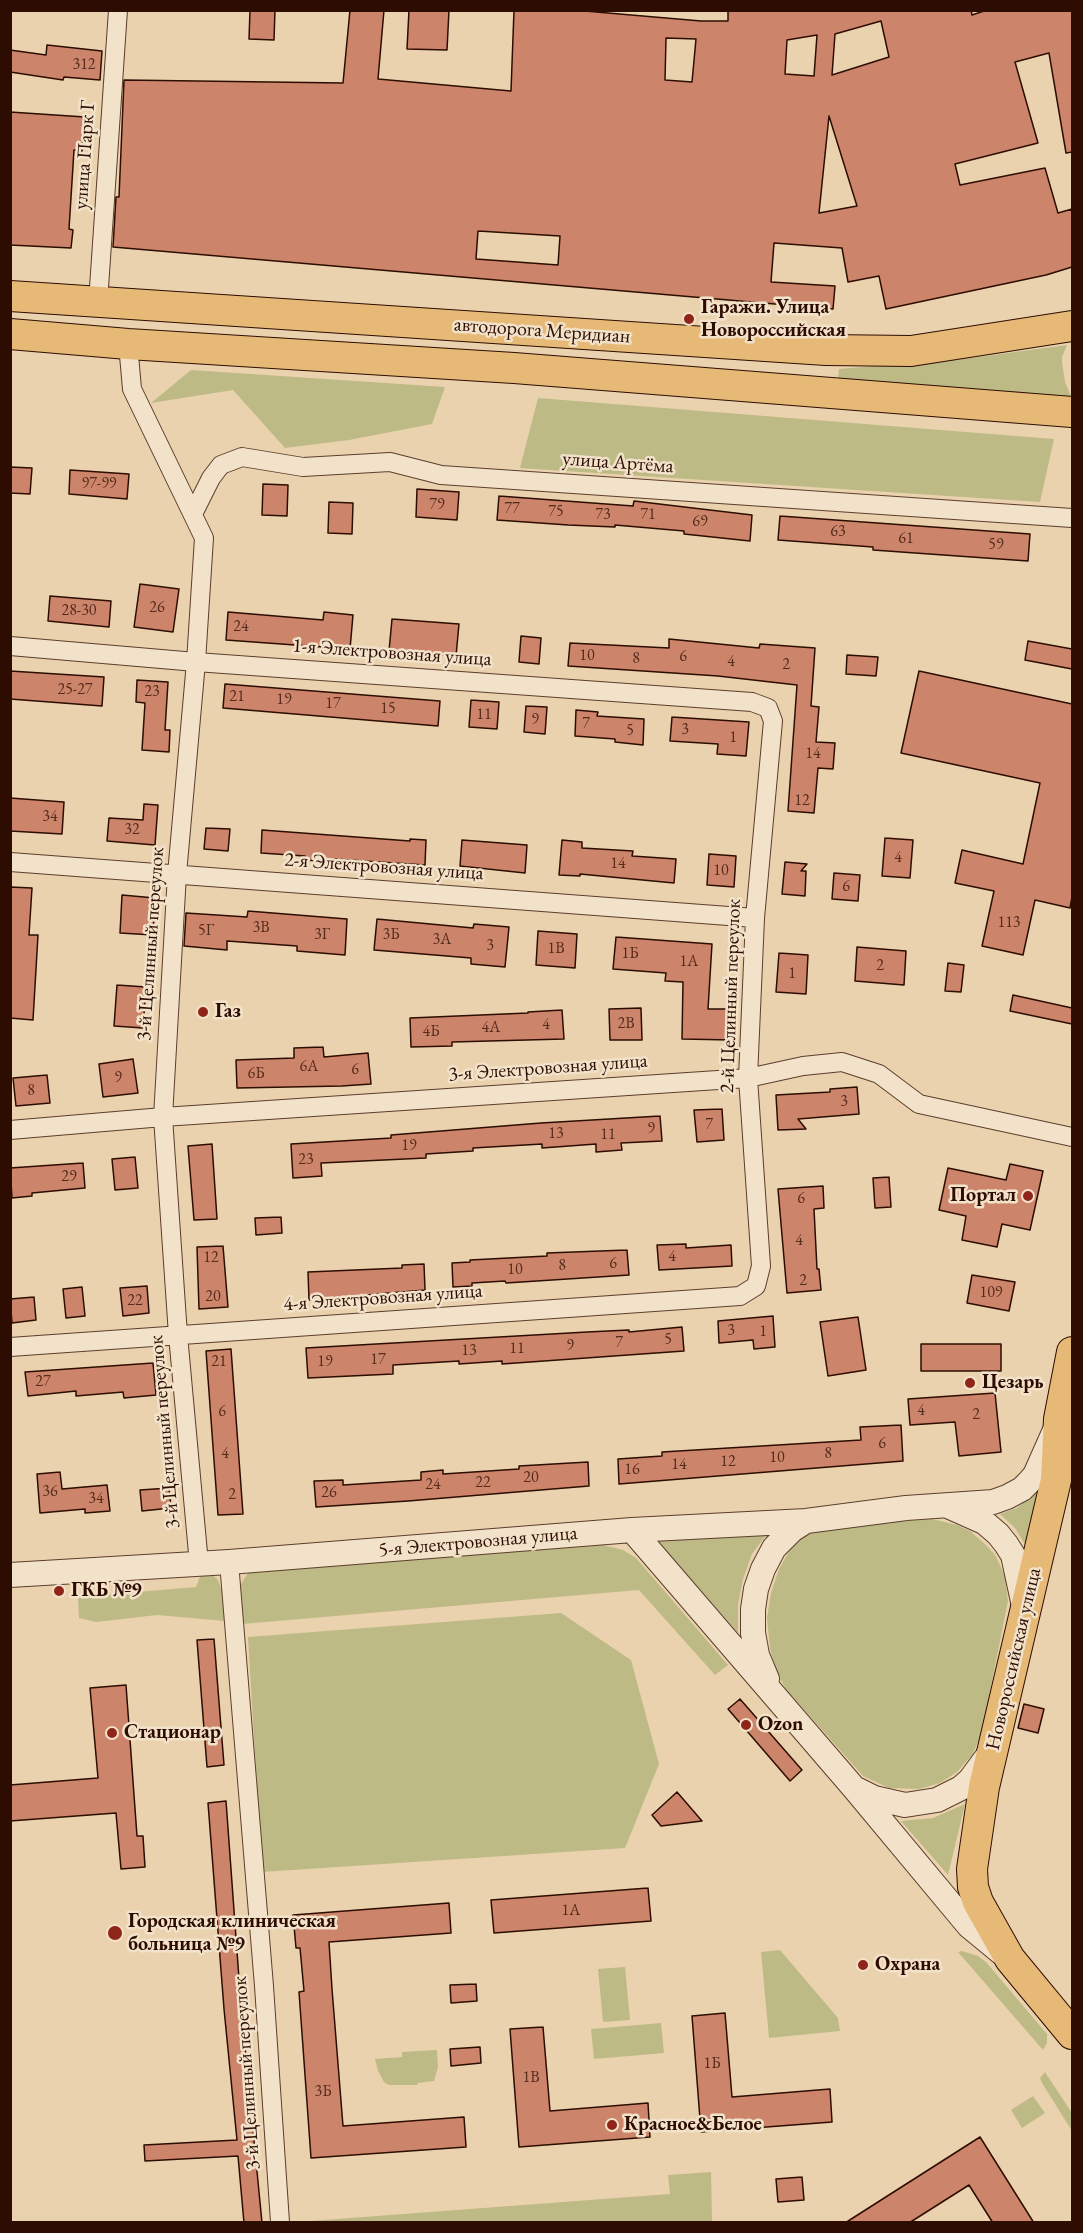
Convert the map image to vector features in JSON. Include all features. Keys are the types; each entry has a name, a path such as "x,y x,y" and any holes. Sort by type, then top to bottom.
{"main road":[{"name":"автодорога Меридиан","path":"10,296 826,350 911,351 1072,326"},
{"name":"автодорога Меридиан","path":"10,334 128,344 514,368 1072,412"},
{"name":"Новороссийская улица","path":"1072,1352 1059,1419 1056,1480 984,1787 972,1869 978,1902 1010,1959 1072,2034"}],"street":[{"name":"улица Парк Г","path":"98,302 118,10"},
{"name":"3-й Целинный переулок","path":"128,344 132,388 204,538 196,662 177,874 163,1117 178,1335 200,1564"},
{"name":"улица Артёма","path":"193,514 211,478 221,465 242,457 303,467 390,462 441,475 1072,518"},
{"name":"1-я Электровозная улица","path":"10,646 196,662 752,702 768,708"},
{"name":"2-й Целинный переулок","path":"756,1286 761,1266 748,1078 755,918 773,721 768,708"},
{"name":"2-я Электровозная улица","path":"10,862 755,918"},
{"name":"3-я Электровозная улица","path":"10,1130 163,1117 748,1078 802,1066 842,1062 879,1074 919,1104 1072,1137"},
{"name":"4-я Электровозная улица","path":"10,1347 740,1296 756,1286"},
{"name":"5-я Электровозная улица","path":"10,1575 229,1562 632,1530 806,1521 993,1502 1022,1489 1035,1475 1059,1419"},
{"path":"946,1505 984,1522 1006,1544 1015,1563 1026,1613"},
{"path":"774,1698 754,1644 754,1599 759,1579 769,1556 786,1535 806,1521"},
{"name":"Новороссийская улица","path":"632,1530 774,1698 854,1788 969,1926 1010,1959"},
{"name":"3-й Целинный переулок","path":"229,1562 264,1986 280,2223"},
{"path":"854,1788 874,1798 905,1805 937,1800 954,1792 970,1780 993,1749"}],"shaded area":[{"path":"1067,345 1062,362 1065,382 1072,399 838,379 839,369 963,359"},
{"path":"191,370 445,387 432,424 349,440 285,448 233,390 151,403"},
{"path":"538,398 1054,439 1040,502 520,468"},
{"path":"1044,1487 1029,1551 1015,1528 1000,1514 1017,1508"},
{"path":"932,1519 957,1525 970,1531 986,1545 995,1555 1005,1576 1008,1601 982,1731 973,1754 957,1772 940,1783 919,1789 889,1788 863,1776 786,1689 779,1677 770,1649 767,1618 771,1593 779,1569 790,1550 803,1536 820,1528"},
{"path":"769,1531 752,1554 743,1579 738,1604 738,1633 657,1540"},
{"path":"603,1545 623,1550 636,1558 728,1665 715,1675 639,1590 242,1624 239,1591 248,1573 253,1571"},
{"path":"201,1574 213,1575 218,1580 223,1594 225,1621 157,1615 96,1622 79,1618 78,1597 196,1587"},
{"path":"561,1613 631,1660 659,1764 625,1848 262,1872 248,1637"},
{"path":"965,1804 948,1875 901,1821 933,1818"},
{"path":"780,1950 838,2018 840,2031 769,2038 761,1952"},
{"path":"958,1952 978,1956 986,1962 1047,2034 1047,2043 1043,2050"},
{"path":"625,1967 630,2020 603,2022 598,1969"},
{"path":"661,2023 664,2053 594,2059 591,2029"},
{"path":"437,2050 438,2067 434,2081 417,2085 389,2085 384,2082 375,2059 402,2057 402,2052"},
{"path":"1045,2072 1072,2113 1072,2131 1042,2083 1040,2078"},
{"path":"1033,2096 1045,2113 1022,2128 1011,2110"},
{"path":"711,2172 712,2222 297,2222 670,2194 668,2175"}],"building":[{"path":"250,10 275,10 274,40 249,39"},
{"path":"350,10 384,10 378,79 511,91 514,10 573,10 701,21 728,21 728,10 971,10 972,15 987,10 1072,10 1072,152 1066,153 1049,53 1015,62 1038,143 955,164 960,185 1045,168 1058,213 1072,209 1072,267 1046,275 886,309 879,276 848,282 842,248 774,243 771,282 835,286 833,309 113,247 116,197 119,197 124,80 343,83","holes":["881,21 889,57 832,75 835,34","817,35 814,76 785,74 787,40","666,38 696,39 692,82 665,80","829,116 857,206 819,213","478,231 560,236 558,265 476,259"]},
{"path":"409,10 449,10 447,50 407,49"},
{"path":"47,45 102,51 100,80 64,77 63,80 10,72 10,50 46,55"},
{"path":"10,112 85,117 82,151 74,150 69,229 73,230 71,248 10,245"},
{"path":"10,467 32,468 30,494 10,493"},
{"path":"70,470 129,474 127,499 69,494"},
{"path":"263,484 288,485 287,516 262,515"},
{"path":"417,489 459,492 457,520 416,517"},
{"path":"499,496 633,506 634,501 752,515 750,541 684,534 684,531 615,525 615,527 497,520"},
{"path":"329,502 353,503 352,534 328,533"},
{"path":"780,516 1030,534 1028,561 873,550 873,547 778,540"},
{"path":"140,584 179,589 173,632 134,627"},
{"path":"50,596 111,601 109,627 48,621"},
{"path":"228,612 323,620 324,612 353,615 350,649 226,640"},
{"path":"392,619 459,624 456,656 389,651"},
{"path":"521,636 541,638 539,664 519,662"},
{"path":"669,639 759,648 760,644 815,648 811,706 819,707 816,742 835,743 833,769 818,768 814,813 788,811 797,685 718,676 568,666 570,643 669,648"},
{"path":"1028,641 1072,649 1072,669 1025,660"},
{"path":"847,655 878,657 876,676 846,674"},
{"path":"10,671 104,677 102,706 10,699"},
{"path":"919,671 1072,704 1072,897 1070,908 1035,900 1023,955 982,946 994,891 955,883 962,850 1023,864 1040,783 901,753"},
{"path":"137,680 168,682 165,730 170,730 169,752 142,750 145,703 136,702"},
{"path":"225,684 440,701 438,726 223,708"},
{"path":"471,700 499,702 497,729 469,727"},
{"path":"526,706 547,707 545,734 524,732"},
{"path":"576,710 598,712 597,716 644,719 643,745 615,742 615,739 575,736"},
{"path":"672,717 749,722 746,756 717,754 718,744 670,741"},
{"path":"10,798 64,802 62,834 10,831"},
{"path":"144,804 158,805 155,845 107,841 109,818 143,820"},
{"path":"206,828 230,829 228,851 204,849"},
{"path":"262,830 410,841 410,839 426,840 425,865 333,859 333,862 305,860 305,856 261,853"},
{"path":"885,838 913,840 910,878 882,876"},
{"path":"462,840 527,845 525,873 460,866"},
{"path":"562,840 582,842 582,848 633,851 632,856 676,859 674,883 580,874 580,876 559,875"},
{"path":"709,854 736,856 734,887 707,885"},
{"path":"785,862 807,864 801,871 806,871 805,896 782,894"},
{"path":"834,873 860,875 858,901 832,899"},
{"path":"10,887 32,888 29,935 38,935 33,1020 10,1018"},
{"path":"122,895 155,898 153,935 120,933"},
{"path":"248,911 347,919 345,955 297,951 297,946 227,941 227,950 184,946 186,913 247,917"},
{"path":"377,919 473,928 474,924 509,927 505,967 471,964 471,958 374,950"},
{"path":"538,931 577,934 575,968 536,965"},
{"path":"616,937 712,944 708,1009 733,1009 732,1040 682,1039 683,982 665,981 666,973 613,969"},
{"path":"857,947 906,951 904,985 855,981"},
{"path":"779,953 808,955 806,994 776,992"},
{"path":"948,963 964,965 961,992 945,991"},
{"path":"117,985 146,987 143,1028 114,1026"},
{"path":"1013,995 1072,1008 1072,1024 1010,1011"},
{"path":"641,1008 642,1040 610,1040 609,1009"},
{"path":"562,1010 564,1039 452,1042 452,1046 411,1047 410,1018"},
{"path":"323,1047 324,1057 368,1053 371,1084 237,1088 236,1060 294,1058 294,1048"},
{"path":"133,1059 138,1093 103,1097 99,1064"},
{"path":"47,1075 50,1103 16,1106 13,1078"},
{"path":"857,1087 859,1114 798,1119 806,1129 778,1130 776,1095 830,1092 830,1089"},
{"path":"722,1109 724,1140 697,1142 694,1110"},
{"path":"660,1116 662,1141 621,1143 622,1150 596,1152 596,1144 542,1148 542,1144 473,1148 473,1151 426,1154 426,1158 321,1163 322,1176 293,1178 291,1144 391,1138 391,1135 541,1123"},
{"path":"212,1144 217,1219 194,1220 188,1146"},
{"path":"135,1157 138,1188 115,1190 112,1159"},
{"path":"83,1163 85,1188 32,1193 32,1196 12,1198 10,1168"},
{"path":"1010,1164 1043,1171 1030,1230 1002,1224 997,1247 962,1240 966,1216 939,1210 948,1168 1006,1180"},
{"path":"889,1177 891,1207 875,1208 873,1178"},
{"path":"823,1186 824,1208 814,1209 817,1269 819,1269 821,1290 787,1293 778,1189"},
{"path":"281,1217 282,1233 256,1235 255,1218"},
{"path":"686,1244 686,1248 731,1245 732,1266 659,1270 657,1245"},
{"path":"223,1246 228,1307 199,1309 197,1247"},
{"path":"627,1250 629,1275 472,1283 472,1286 453,1287 452,1263 547,1256 547,1253"},
{"path":"424,1264 425,1290 309,1300 308,1272 402,1268 402,1265"},
{"path":"972,1275 1015,1282 1009,1311 967,1303"},
{"path":"147,1286 149,1313 123,1316 120,1288"},
{"path":"82,1287 85,1316 66,1318 63,1289"},
{"path":"34,1297 36,1320 12,1323 10,1299"},
{"path":"773,1316 775,1347 754,1349 753,1340 719,1343 718,1321"},
{"path":"858,1317 866,1370 828,1376 820,1322"},
{"path":"682,1327 684,1351 502,1364 502,1361 459,1364 459,1361 393,1365 393,1374 308,1378 306,1348 587,1332 629,1330 629,1332"},
{"path":"921,1344 1001,1344 1001,1371 921,1371"},
{"path":"231,1349 243,1514 218,1515 206,1351"},
{"path":"153,1363 156,1395 124,1398 123,1392 76,1396 76,1391 28,1396 25,1372"},
{"path":"995,1393 1001,1452 959,1456 955,1422 910,1425 908,1399"},
{"path":"901,1425 903,1461 619,1484 618,1459 662,1456 662,1452 861,1440 860,1427"},
{"path":"588,1462 589,1486 316,1507 314,1481 343,1480 343,1485 421,1480 421,1472 443,1470 443,1474"},
{"path":"60,1472 62,1489 107,1485 110,1511 85,1513 85,1509 40,1513 37,1474"},
{"path":"169,1488 171,1508 142,1511 140,1490"},
{"path":"214,1639 224,1765 207,1767 197,1640"},
{"name":"Стационар","path":"126,1685 137,1836 143,1836 145,1867 121,1869 116,1813 10,1821 10,1785 98,1778 90,1688"},
{"path":"740,1699 802,1770 790,1781 728,1709"},
{"path":"1024,1704 1044,1709 1038,1733 1018,1728"},
{"path":"677,1792 702,1821 661,1826 652,1815"},
{"path":"226,1801 241,2006 262,2223 244,2223 238,2156 145,2161 144,2145 237,2140 208,1803"},
{"path":"648,1888 651,1921 494,1933 491,1900"},
{"path":"449,1903 451,1933 329,1942 332,1989 343,2126 464,2117 466,2147 311,2158 299,1992 304,1991 300,1948 296,1948 293,1915"},
{"path":"476,1984 477,2001 451,2003 450,1985"},
{"path":"725,2013 732,2097 830,2089 832,2122 701,2132 692,2016"},
{"path":"543,2027 550,2111 648,2103 650,2137 519,2147 510,2029"},
{"path":"480,2047 481,2063 451,2066 450,2049"},
{"path":"980,2137 1034,2223 993,2223 969,2185 909,2223 845,2223"},
{"path":"802,2177 804,2200 778,2202 776,2179"}],"place":[{"name":"Гаражи. Улица Новороссийская","path":"689,319"},
{"name":"Газ","path":"203,1012"},
{"name":"Портал","path":"1028,1196"},
{"name":"Цезарь","path":"970,1383"},
{"name":"ГКБ №9","path":"59,1591"},
{"name":"Ozon","path":"746,1725"},
{"name":"Стационар","path":"112,1733"},
{"name":"Городская клиническая больница №9","path":"115,1933"},
{"name":"Охрана","path":"863,1965"},
{"name":"Красное&Белое","path":"612,2125"}]}
